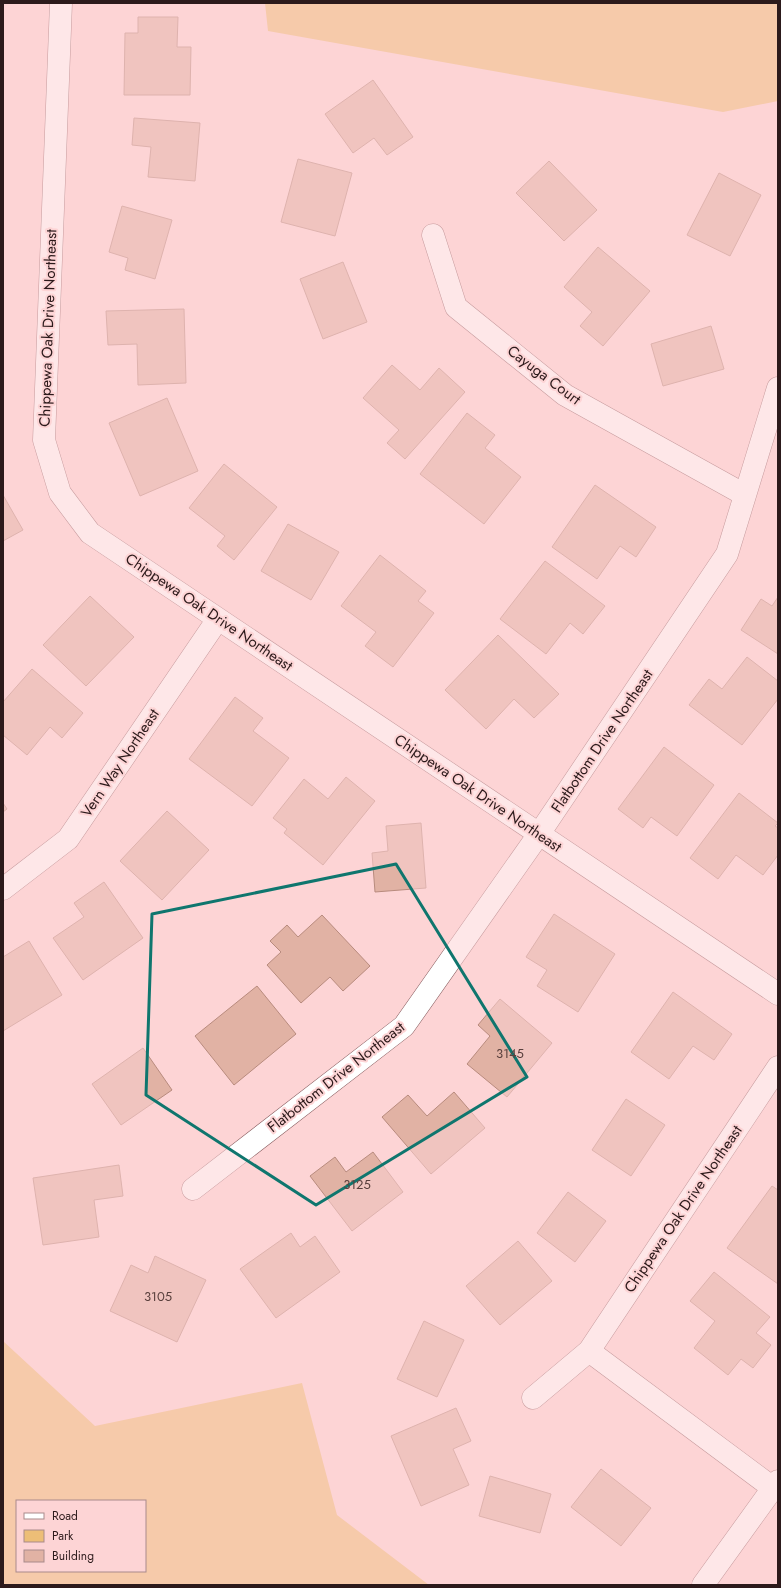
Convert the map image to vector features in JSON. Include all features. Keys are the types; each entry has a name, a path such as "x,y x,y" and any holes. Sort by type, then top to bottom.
{"street":[{"name":"Chippewa Oak Drive Northeast","path":"61,3 44,440 60,493 90,533 778,994"},
{"name":"Cayuga Court","path":"433,235 456,307 565,395 745,495"},
{"name":"Flatbottom Drive Northeast","path":"193,1189 404,1026 539,834 727,554 778,388"},
{"name":"Vern Way Northeast","path":"3,889 68,839 218,619"},
{"name":"Chippewa Oak Drive Northeast","path":"533,1398 589,1351 778,1067"},
{"path":"589,1351 775,1484 703,1585"}],"highlighted area":[{"path":"396,864 527,1077 316,1205 146,1095 152,914"}],"green space":[{"path":"265,3 778,3 778,101 723,112 268,31"},
{"path":"3,1341 95,1426 302,1383 337,1515 429,1585 3,1585"}],"building":[{"path":"138,17 178,17 177,47 191,47 190,95 124,95 125,33 138,33"},
{"path":"373,80 413,137 387,155 374,138 353,153 325,114"},
{"path":"134,118 200,123 195,181 148,177 151,147 132,145"},
{"path":"298,159 352,173 335,236 281,222"},
{"path":"549,161 597,210 564,241 516,193"},
{"path":"719,173 761,195 730,256 687,235"},
{"path":"122,206 172,220 155,279 125,270 128,258 109,252"},
{"path":"598,247 650,291 603,346 580,326 592,312 564,287"},
{"path":"343,262 367,322 323,339 300,279"},
{"path":"184,309 186,383 138,385 137,344 108,345 106,311"},
{"path":"711,326 724,369 663,386 651,344"},
{"path":"392,365 420,390 439,368 465,392 405,459 387,443 399,430 363,398"},
{"path":"167,398 198,471 140,496 109,423"},
{"path":"467,413 495,435 485,448 521,477 484,524 420,474"},
{"path":"224,464 277,507 234,560 217,546 225,536 189,508"},
{"path":"595,485 656,527 636,557 620,546 597,579 552,547"},
{"path":"3,495 23,530 3,541"},
{"path":"288,524 339,552 311,600 261,571"},
{"path":"380,555 426,591 418,601 434,613 393,667 365,646 376,632 341,606"},
{"path":"545,561 605,606 583,634 570,623 546,654 500,619"},
{"path":"90,596 134,637 86,686 43,645"},
{"path":"778,597 778,654 741,630 761,599 772,606"},
{"path":"498,635 559,694 534,718 514,699 486,729 445,690"},
{"path":"747,657 778,681 778,699 742,745 689,705 709,679 722,689"},
{"path":"32,669 83,713 62,738 50,727 27,755 3,735 3,702"},
{"path":"235,697 263,718 253,731 289,758 252,806 189,759"},
{"path":"664,747 714,785 677,836 651,817 643,828 618,809"},
{"path":"346,777 375,801 323,865 284,833 287,829 273,818 304,779 328,799"},
{"path":"739,793 778,823 775,826 778,828 778,855 763,875 736,855 718,879 690,858"},
{"path":"3,803 7,809 3,812"},
{"path":"167,811 209,850 162,900 120,861"},
{"path":"421,823 426,888 375,892 372,853 388,851 386,826"},
{"path":"104,882 143,938 83,980 53,938 84,917 74,903"},
{"path":"554,914 615,954 578,1012 537,986 547,970 526,957"},
{"path":"322,915 370,966 343,991 330,977 301,1003 267,965 281,952 270,941 287,925 298,937"},
{"path":"29,941 62,995 3,1031 3,957"},
{"path":"257,986 296,1034 234,1085 195,1036"},
{"path":"673,992 732,1034 714,1060 693,1046 669,1079 631,1052"},
{"path":"500,999 552,1043 507,1097 467,1064 490,1036 478,1025"},
{"path":"143,1048 172,1090 121,1125 92,1084"},
{"path":"454,1092 485,1128 431,1174 382,1117 408,1095 427,1116"},
{"path":"626,1099 665,1125 631,1176 592,1150"},
{"path":"373,1152 403,1192 352,1231 310,1176 335,1157 346,1172"},
{"path":"119,1165 123,1196 94,1200 99,1237 43,1245 33,1178"},
{"path":"772,1186 778,1190 778,1284 727,1248"},
{"path":"568,1192 606,1221 575,1262 537,1233"},
{"path":"291,1233 300,1247 315,1236 340,1272 276,1318 240,1269"},
{"path":"518,1241 552,1281 500,1325 466,1286"},
{"path":"155,1256 206,1280 177,1342 110,1311 131,1265 148,1273"},
{"path":"714,1272 770,1317 756,1333 771,1345 753,1368 741,1359 728,1375 694,1348 715,1321 690,1301"},
{"path":"424,1321 464,1340 437,1397 397,1379"},
{"path":"456,1408 471,1441 453,1449 469,1485 421,1506 391,1436"},
{"path":"601,1469 651,1508 621,1546 571,1507"},
{"path":"490,1476 551,1494 540,1533 479,1516"}]}
